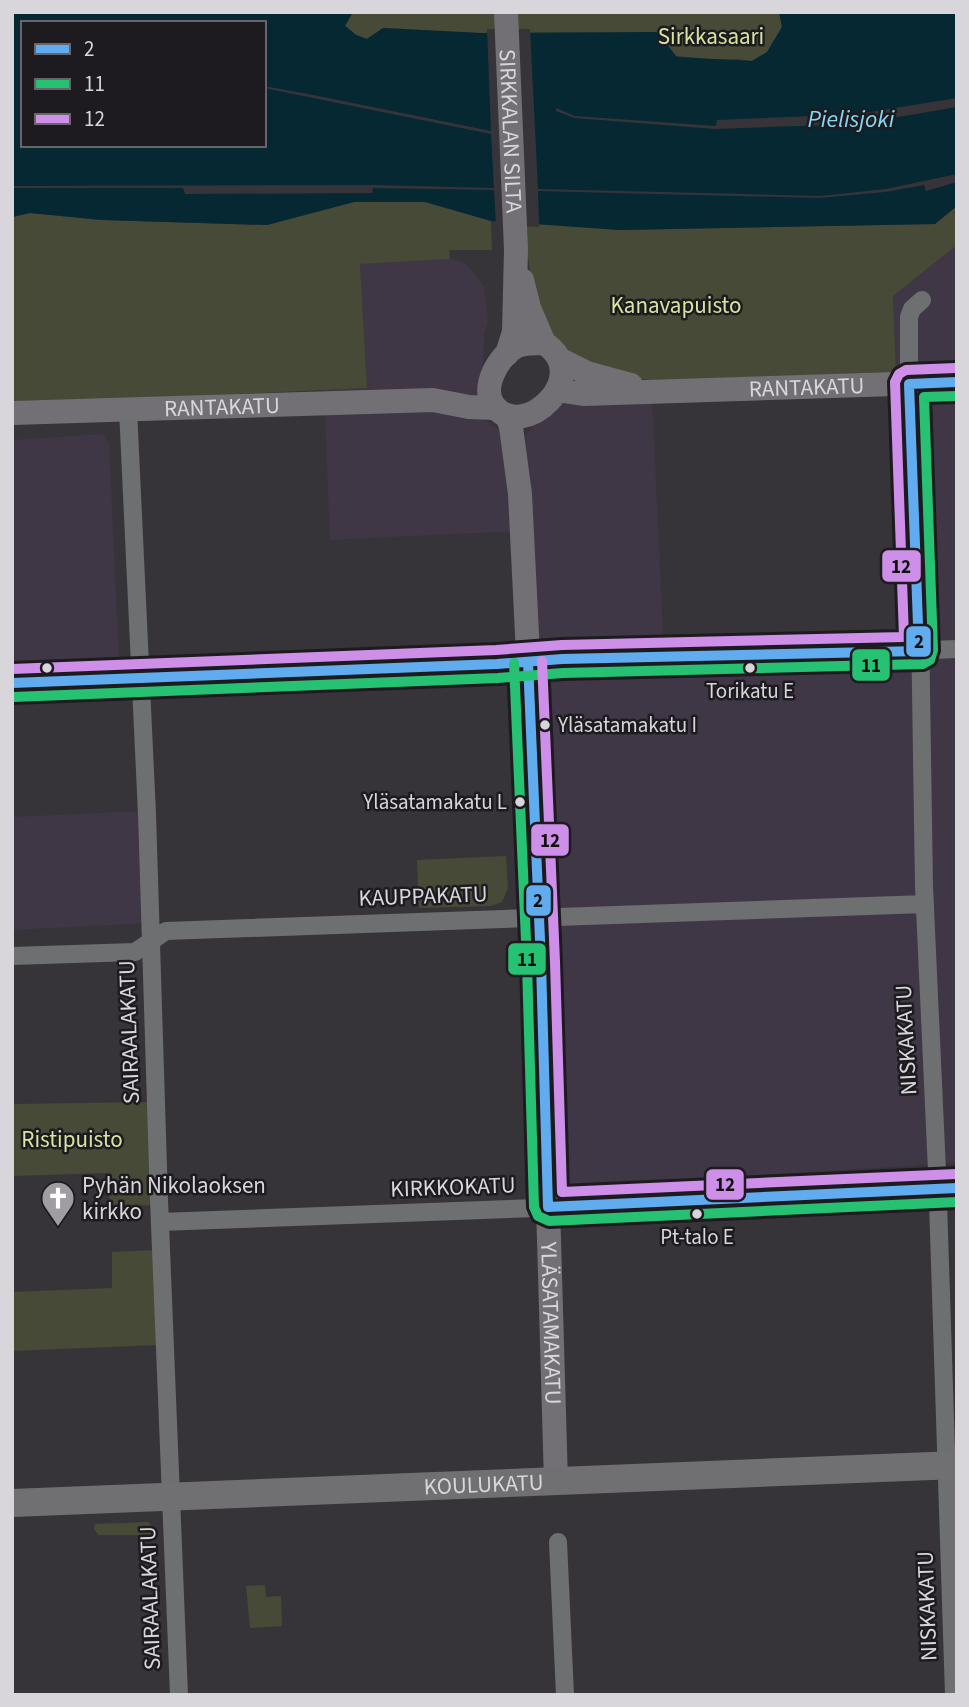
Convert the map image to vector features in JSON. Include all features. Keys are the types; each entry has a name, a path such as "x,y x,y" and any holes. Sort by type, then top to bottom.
{"main road":[{"name":"SIRKKALAN SILTA","path":"506,12 516,253"},
{"path":"516,253 529,308 562,372 557,390 546,404 535,412 517,416 501,411 490,398 500,363 514,332 516,253"},
{"path":"500,363 517,346 552,351"},
{"name":"RANTAKATU","path":"552,351 587,373 656,391"},
{"name":"RANTAKATU","path":"433,400 468,388 500,363"},
{"name":"RANTAKATU","path":"557,390 583,394 957,382"},
{"name":"RANTAKATU","path":"12,413 433,400 501,411"},
{"name":"YLÄSATAMAKATU","path":"501,411 511,427 520,494 539,917 556,1482"},
{"name":"YLÄSATAMAKATU","path":"520,494 526,440 535,412"},
{"name":"KOULUKATU","path":"12,1503 951,1465"}],"street":[{"name":"NISKAKATU","path":"922,300 912,309 909,317 909,384 925,904 951,1465 954,1695"},
{"name":"SAIRAALAKATU","path":"128,409 141,679 179,1695"},
{"path":"12,683 528,662 957,649"},
{"name":"KAUPPAKATU","path":"12,956 135,952 166,931 925,904"},
{"name":"KIRKKOKATU","path":"160,1223 957,1188"},
{"path":"558,1542 565,1695"}],"shaded area":[{"path":"957,245 957,1163 742,1176 553,1204 536,662 525,435 561,401 652,396 664,657 912,647 906,386 896,372 893,296"},
{"path":"450,259 465,263 484,286 488,321 484,333 482,418 507,435 515,531 330,540 324,390 367,388 360,264"},
{"path":"103,434 109,444 120,683 12,686 12,440"},
{"path":"143,811 146,923 12,930 12,817"}],"green space":[{"name":"Sirkkasaari","path":"353,12 779,12 782,27 767,52 752,61 713,60 480,33 383,28 368,39 356,35 345,25"},
{"path":"354,202 426,202 491,221 492,250 449,250 450,259 360,264 367,388 12,401 12,217 30,213 102,220 267,225"},
{"name":"Kanavapuisto","path":"957,206 957,245 893,296 896,372 650,381 573,360 551,338 534,299 523,222 620,230 935,224"},
{"path":"506,856 508,888 502,902 490,906 419,908 417,860"},
{"name":"Ristipuisto","path":"151,1102 155,1205 110,1206 107,1173 12,1176 12,1104"},
{"path":"156,1250 159,1345 12,1351 12,1292 112,1288 112,1252"},
{"path":"148,1522 156,1536 153,1542 141,1535 98,1535 94,1529 95,1524"},
{"path":"265,1585 266,1597 281,1596 282,1626 250,1628 246,1586"}],"water":[{"name":"Pielisjoki","path":"12,12 353,12 345,26 356,35 367,39 383,28 480,33 657,32 677,57 752,61 767,52 782,27 779,12 957,12 957,206 935,224 620,230 491,221 425,202 354,202 267,225 102,220 30,213 12,217"}],"pier":[{"path":"487,29 530,29 538,189 820,196 886,189 957,174 957,182 926,191 924,185 885,192 819,198 538,191 539,227 496,225 494,190 373,188 372,193 185,194 183,188 12,188 373,185 494,188 491,134 266,86 491,131"},
{"path":"957,98 957,107 857,124 715,129 574,118 556,111 556,108 575,116 716,126 717,120 858,114"}],"transit line":[{"name":"12","path":"12,669 496,650 562,645 904,637 895,382 899,374 906,370 956,368"},
{"name":"2","path":"12,683 497,664 562,659 919,651 909,384 957,382"},
{"name":"11","path":"13,697 498,678 563,673 923,664 930,660 933,650 924,397 957,396"},
{"name":"12","path":"542,661 562,1192 956,1174"},
{"name":"2","path":"528,662 548,1207 957,1188"},
{"name":"11","path":"514,663 534,1207 538,1216 549,1221 957,1202"}],"place":[{"name":"Torikatu E","path":"750,668"},
{"name":"Yläsatamakatu I","path":"545,725"},
{"name":"Yläsatamakatu L","path":"520,802"},
{"name":"Pt-talo E","path":"697,1214"},
{"name":"Pyhän Nikolaoksen kirkko","path":"58,1228"}]}
